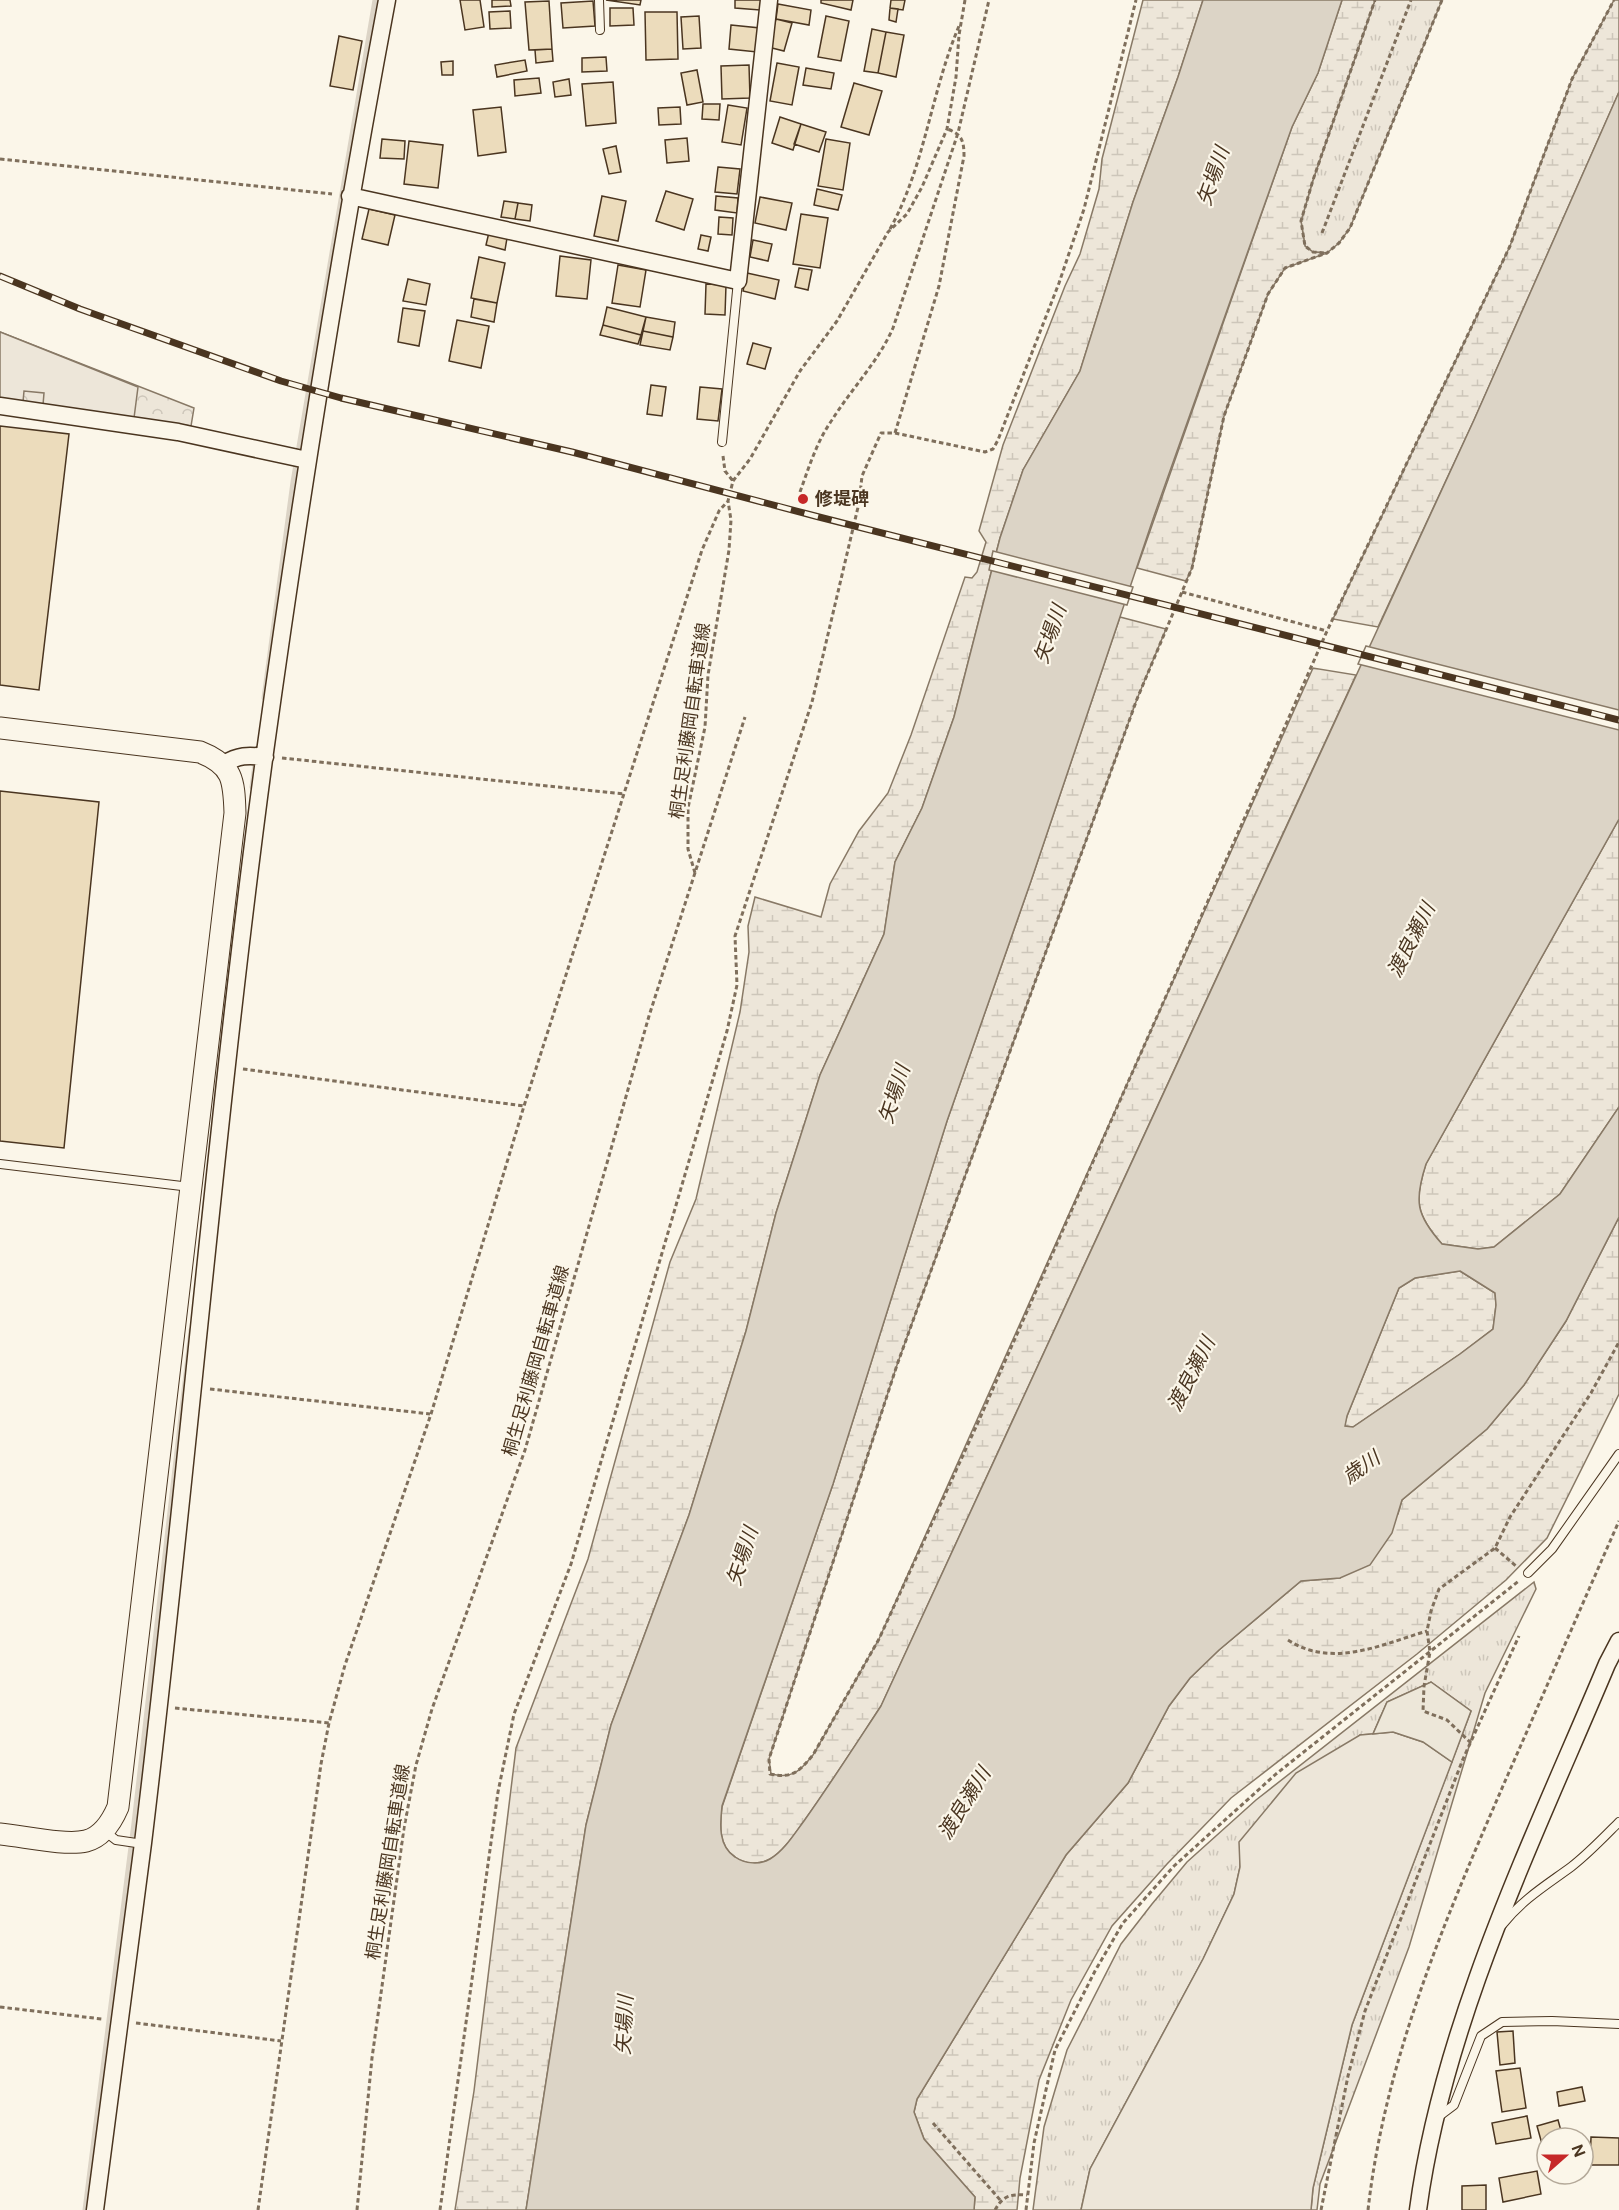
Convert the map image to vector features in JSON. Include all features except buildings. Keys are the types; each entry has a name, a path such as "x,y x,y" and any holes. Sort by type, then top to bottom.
{"street":[{"path":"95,2210 143,1844 227,1067 265,757 307,460 350,196 387,0"},
{"path":"350,196 738,281 769,0"},
{"path":"0,406 178,432 307,460"},
{"path":"0,728 200,752 224,764 231,779 234,813 118,1807 111,1822 104,1830 87,1841 66,1842 0,1834"},
{"path":"224,764 245,754 265,757"},
{"path":"1418,2210 1436,2119 1459,2037 1493,1937 1607,1664 1619,1641"}],"lane":[{"path":"598,0 600,30"},
{"path":"722,442 738,281"},
{"path":"0,1164 191,1187"},
{"path":"1528,1574 1552,1549 1619,1454"},
{"path":"1493,1937 1517,1907 1573,1866 1619,1822"},
{"path":"104,1830 116,1840 143,1844"},
{"path":"1436,2119 1454,2105 1481,2036 1502,2022 1552,2021 1619,2024"}],"path":[{"path":"888,232 907,214 947,129 957,77 965,0"},
{"path":"800,492 831,420 886,346 958,133 990,0"},
{"path":"440,2210 498,1792 514,1714 571,1564 727,1031 737,985 735,936 812,702 859,503 862,476 881,433 895,433 985,452 993,449 999,440 1059,284 1084,209 1136,0"},
{"path":"1327,253 1313,252 1305,246 1301,221 1375,0"},
{"path":"1322,233 1411,0"},
{"path":"1442,0 1350,228 1340,243 1327,253 1285,268 1268,294 1224,416 1192,568 1137,699 897,1365 769,1759 770,1774 784,1777 800,1771 813,1755 879,1639 1328,631 1510,246 1572,79 1614,0"},
{"path":"258,2210 321,1764 329,1723 345,1665 430,1414 524,1106 702,550 719,511 728,501 733,481 750,459 800,371 837,321 907,194 929,127 951,45 962,19"},
{"path":"895,433 939,286 964,156 964,143 958,133 947,129"},
{"path":"0,159 350,196"},
{"path":"722,442 725,471 733,481"},
{"name":"桐生足利藤岡自転車道線","path":"357,2210 372,2058 404,1828 416,1765 432,1709 525,1450 649,1016 695,874 688,849 687,808 705,727 708,675 725,582 731,520 728,501"},
{"path":"1182,592 1328,631"},
{"path":"695,874 745,717"},
{"path":"265,757 624,794"},
{"path":"227,1067 524,1106"},
{"path":"1471,1743 1447,1720 1423,1711 1424,1686 1430,1652 1427,1631 1439,1589 1495,1548 1510,1517 1592,1393 1619,1342"},
{"path":"194,1386 430,1414"},
{"path":"1368,2210 1392,2079 1431,1961 1473,1856 1619,1521"},
{"path":"1026,2210 1034,2143 1056,2050 1095,1971 1123,1923 1174,1866 1250,1797 1528,1574 1495,1548"},
{"path":"1288,1640 1308,1650 1332,1653 1359,1652 1427,1631"},
{"path":"1321,2210 1348,2076 1365,2011 1471,1743 1519,1636"},
{"path":"158,1706 329,1723"},
{"path":"0,2007 282,2041"},
{"path":"933,2123 1000,2201"},
{"path":"995,2210 1000,2201 1011,2194 1027,2195"}],"green space":[{"path":"1143,0 1203,0 1133,202 1080,371 1023,470 1000,538 954,717 922,808 895,862 884,934 820,1075 776,1213 746,1331 689,1515 611,1725 586,1825 526,2210 455,2210 474,2091 516,1748 588,1559 670,1262 696,1199 740,1012 749,952 748,926 755,897 821,917 830,884 859,831 888,793 911,735 965,577 972,578 977,572 986,542 979,531 1003,445 1065,286 1080,254 1099,189 1102,159"},
{"path":"1342,0 1375,0 1301,221 1305,246 1313,252 1327,253 1285,268 1268,294 1224,416 1192,568 1186,581 1137,568 1292,127 1318,73"},
{"path":"1375,0 1442,0 1350,228 1339,243 1327,253 1313,252 1305,246 1301,221"},
{"path":"1614,0 1619,0 1619,92 1474,420 1378,627 1333,619 1510,246 1572,79"},
{"path":"0,332 194,408 191,426 0,399"},
{"path":"0,332 138,387 134,418 43,405 44,393 24,391 23,402 0,399"},
{"path":"1120,617 1166,629 1137,699 897,1365 769,1759 771,1774 791,1774 813,1755 879,1639 1313,668 1356,675 881,1706 785,1847 766,1861 757,1863 743,1861 729,1852 723,1841 722,1807 833,1484 947,1121"},
{"path":"1619,819 1619,1107 1560,1194 1494,1247 1478,1249 1442,1244 1422,1216 1420,1207 1420,1188 1426,1164"},
{"path":"1619,1217 1619,1394 1547,1538 1506,1580 1417,1654 1231,1798 1167,1864 1112,1926 1071,2000 1039,2080 1020,2178 1017,2210 974,2210 975,2197 924,2139 914,2112 917,2099 1066,1855 1128,1783 1169,1706 1190,1678 1219,1650 1301,1581 1340,1578 1398,1514 1402,1500 1487,1429 1524,1385 1566,1321"},
{"path":"1460,1271 1495,1293 1493,1329 1353,1427 1344,1426 1399,1288 1415,1278"},
{"path":"1534,1582 1536,1589 1485,1693 1409,1947 1320,2184 1317,2210 1311,2210 1313,2188 1352,2025 1471,1711 1431,1682 1387,1702 1373,1734 1360,1735 1240,1842 1240,1867 1234,1894 1203,1959 1090,2169 1081,2210 1033,2210 1044,2127 1067,2050 1121,1944 1152,1904 1187,1862 1256,1800"},
{"path":"1393,1732 1423,1742 1452,1762 1352,2025 1313,2188 1311,2210 1081,2210 1090,2169 1203,1959 1234,1894 1240,1867 1239,1842 1296,1773 1360,1735"}],"shaded area":[{"path":"1431,1682 1471,1711 1452,1762 1423,1742 1393,1732 1373,1734 1387,1702"}],"water":[{"path":"1203,0 1342,0 1318,73 1292,127 1154,516 947,1121 833,1484 722,1806 721,1834 729,1852 743,1861 752,1863 766,1861 775,1856 814,1807 881,1706 1474,420 1619,92 1619,819 1426,1164 1419,1198 1422,1216 1442,1244 1478,1249 1494,1247 1560,1194 1619,1107 1619,1217 1566,1321 1524,1385 1487,1429 1402,1500 1392,1533 1370,1565 1340,1578 1301,1581 1219,1650 1190,1678 1169,1706 1128,1783 1066,1855 917,2099 914,2112 924,2139 975,2197 974,2210 526,2210 586,1825 611,1725 689,1515 746,1331 776,1213 820,1075 884,934 895,862 922,808 954,717 1000,538 1023,470 1080,371 1133,202","holes":["1460,1271 1495,1293 1493,1329 1353,1427 1345,1426 1399,1288 1415,1278"]}],"pier":[{"path":"993,551 1133,587 1127,605 989,570"},
{"path":"1366,646 1619,710 1619,730 1358,664"}],"waterway":[{"path":"264,698 293,482 375,0"},
{"path":"252,787 256,757"},
{"path":"85,2210 134,1823 191,1330"}],"railway":[{"path":"0,276 80,309 281,381 341,398 572,452 1619,720"}],"place":[{"name":"修堤碑","path":"803,499"}],"water label":[{"name":"矢場川","path":"1213,176"},
{"name":"矢場川","path":"1050,634"},
{"name":"渡良瀬川","path":"1411,940"},
{"name":"矢場川","path":"894,1094"},
{"name":"渡良瀬川","path":"1191,1374"},
{"name":"歳川","path":"1361,1467"},
{"name":"矢場川","path":"742,1556"},
{"name":"渡良瀬川","path":"964,1803"},
{"name":"矢場川","path":"624,2025"}]}
